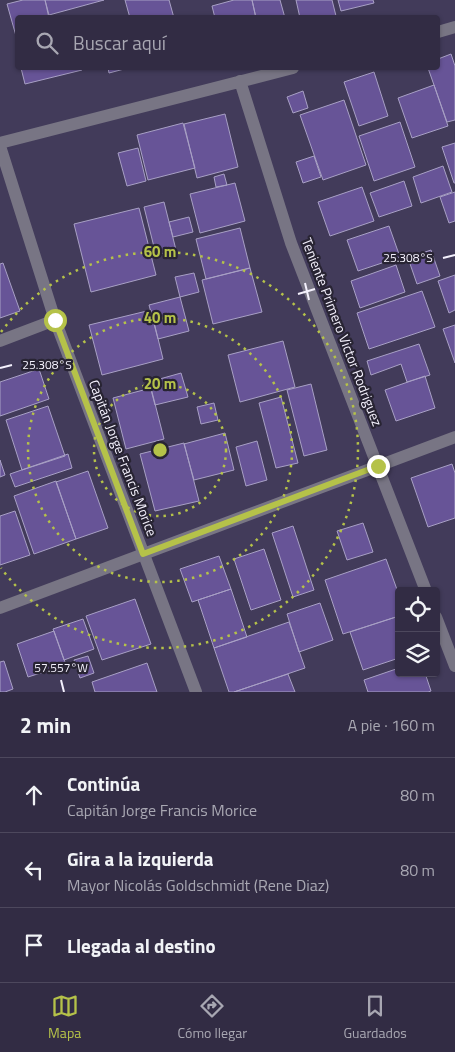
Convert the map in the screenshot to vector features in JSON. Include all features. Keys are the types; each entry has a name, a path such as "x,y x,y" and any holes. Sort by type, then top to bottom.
{"street":[{"path":"440,31 455,27"},
{"path":"0,145 285,70"},
{"name":"Teniente Primero Victor Rodriguez","path":"240,81 291,243 424,587"},
{"name":"Capitán Jorge Francis Morice","path":"0,145 55,320 196,692"},
{"path":"0,341 55,320"},
{"path":"0,608 455,436"},
{"path":"440,627 455,666"}],"building":[{"path":"23,0 45,0 48,15 15,15 15,32 7,4"},
{"path":"45,0 104,0 49,15"},
{"path":"125,0 169,0 173,15 129,15"},
{"path":"234,0 252,0 255,15 214,15 212,6"},
{"path":"252,0 280,0 284,15 255,15"},
{"path":"296,0 332,0 336,15 299,15"},
{"path":"338,0 373,0 374,3 341,11"},
{"path":"451,54 455,66 455,120 447,122 429,70 440,70 440,58"},
{"path":"22,70 82,70 25,84"},
{"path":"108,70 120,70 109,73"},
{"path":"374,72 388,116 359,126 344,82"},
{"path":"434,85 448,126 412,138 398,98"},
{"path":"303,91 308,108 293,113 287,97"},
{"path":"344,100 366,165 323,180 300,115"},
{"path":"225,114 238,167 197,178 184,124"},
{"path":"400,122 415,167 374,181 359,136"},
{"path":"183,123 195,168 148,180 137,135"},
{"path":"455,143 455,183 454,183 442,147"},
{"path":"138,148 146,181 127,186 118,153"},
{"path":"314,156 321,177 303,183 296,162"},
{"path":"443,166 452,192 421,203 413,177"},
{"path":"224,174 227,185 216,187 214,177"},
{"path":"404,181 412,206 379,217 370,193"},
{"path":"235,183 245,221 200,233 190,194"},
{"path":"362,187 374,221 330,236 318,202"},
{"path":"455,192 455,221 449,223 440,197"},
{"path":"164,202 176,250 156,255 144,207"},
{"path":"139,208 156,275 91,292 74,224"},
{"path":"189,217 193,232 173,237 169,222"},
{"path":"389,226 400,257 358,271 347,240"},
{"path":"240,228 250,268 206,279 196,239"},
{"path":"431,250 440,276 417,284 408,258"},
{"path":"3,263 20,311 0,318 0,264"},
{"path":"396,265 405,292 360,308 351,281"},
{"path":"250,268 262,312 213,324 202,280"},
{"path":"194,273 199,292 180,297 175,277"},
{"path":"455,275 455,310 449,313 438,281"},
{"path":"422,291 435,327 369,349 357,313"},
{"path":"180,297 189,331 158,339 149,305"},
{"path":"151,310 163,359 102,375 89,325"},
{"path":"455,325 455,363 443,329"},
{"path":"283,341 295,387 240,402 228,355"},
{"path":"419,344 430,375 407,382 401,364 371,375 367,361"},
{"path":"39,369 49,399 0,416 0,382"},
{"path":"181,373 188,397 155,405 149,382"},
{"path":"425,376 435,408 396,421 385,390"},
{"path":"311,384 327,450 304,456 287,390"},
{"path":"151,388 164,439 126,449 113,398"},
{"path":"281,397 298,463 276,468 259,403"},
{"path":"214,403 218,420 201,424 197,407"},
{"path":"48,406 65,456 22,470 6,420"},
{"path":"225,433 234,470 194,480 184,444"},
{"path":"257,441 267,480 246,486 236,447"},
{"path":"184,443 199,501 155,511 140,454"},
{"path":"68,454 72,468 15,487 10,474"},
{"path":"0,460 5,475 0,477"},
{"path":"452,464 455,473 455,518 428,527 411,478"},
{"path":"88,471 108,528 76,539 56,482"},
{"path":"56,481 76,539 34,554 14,496"},
{"path":"15,511 30,555 0,565 0,516"},
{"path":"363,523 373,552 347,560 337,531"},
{"path":"293,526 314,590 293,597 272,533"},
{"path":"264,549 281,600 251,610 234,559"},
{"path":"219,556 231,589 192,602 180,569"},
{"path":"386,559 396,587 395,617 343,634 325,580"},
{"path":"231,589 247,637 214,648 198,600"},
{"path":"135,599 151,644 102,660 86,616"},
{"path":"320,603 333,640 299,652 287,614"},
{"path":"395,617 395,659 363,670 350,632"},
{"path":"83,619 94,649 64,660 53,629"},
{"path":"289,622 305,668 234,692 229,692 214,648"},
{"path":"54,631 66,665 28,677 17,644"},
{"path":"88,656 94,673 80,678 74,660"},
{"path":"4,661 13,689 0,692 0,662"},
{"path":"147,663 157,692 95,692 92,682"},
{"path":"395,669 395,677 426,677 431,691 368,692 364,680"},
{"path":"288,674 295,692 234,692"}],"route":[{"path":"55,320 143,554 378,466"}]}
